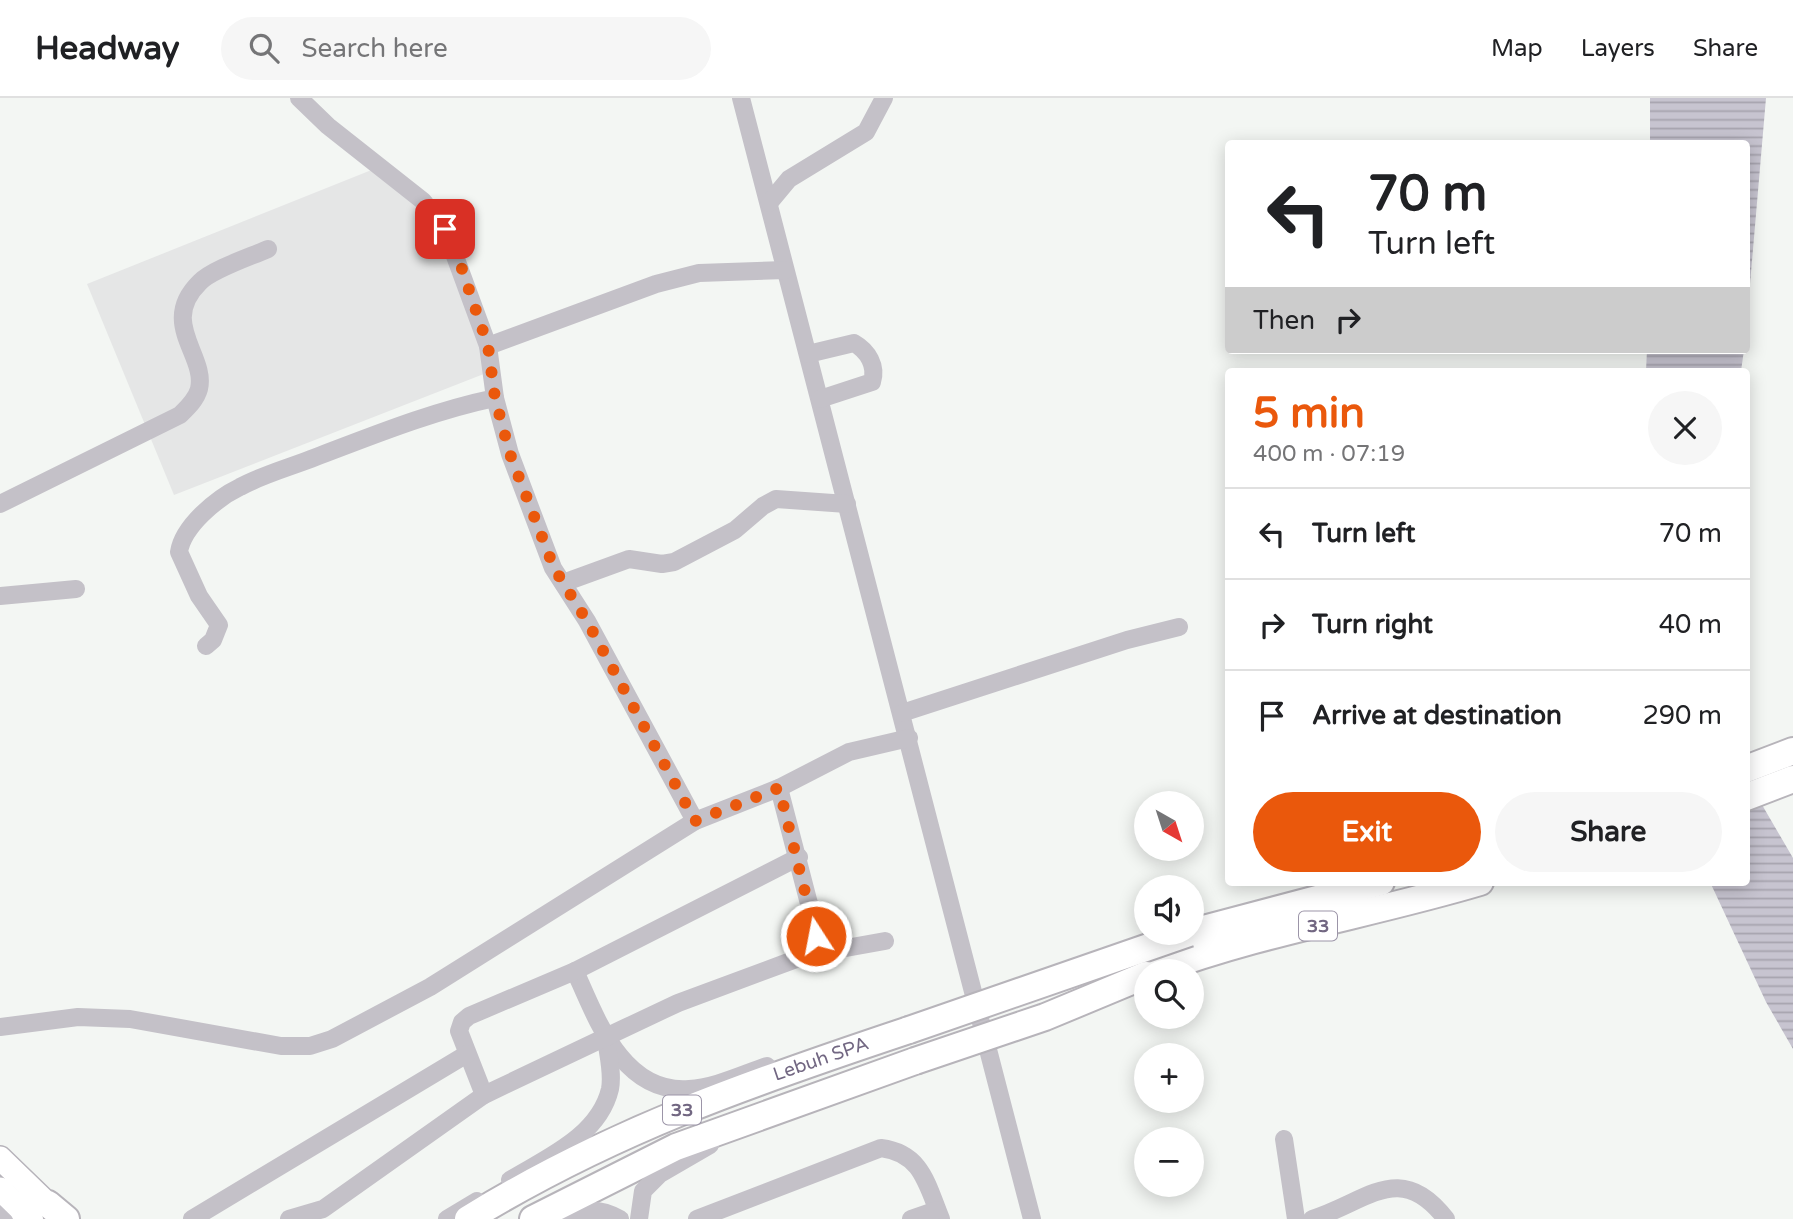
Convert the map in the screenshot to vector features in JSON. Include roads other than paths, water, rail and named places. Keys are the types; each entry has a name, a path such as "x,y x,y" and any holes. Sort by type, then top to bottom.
{"highway":[{"path":"1750,767 1793,751"},
{"path":"1750,795 1793,779"},
{"name":"Lebuh SPA","path":"1204,929 1366,886"},
{"name":"33","path":"1190,959 1209,952 1404,905 1467,886"},
{"name":"Lebuh SPA","path":"468,1219 582,1154 721,1093 1154,945"},
{"name":"Lebuh SPA","path":"533,1219 676,1147 1045,1017 1134,980"}],"main road":[{"path":"0,1158 38,1215"},
{"path":"0,1189 38,1215"}],"street":[{"path":"299,98 328,126 423,201 445,229 460,263 488,346 495,398 510,454 554,568 695,821"},
{"path":"741,98 1032,1219"},
{"path":"769,203 789,179 866,132 884,98"},
{"path":"0,504 180,415 199,390 200,378 184,336 185,304 202,280 268,249"},
{"path":"488,346 656,284 699,273 785,270"},
{"path":"808,354 854,343 865,349 875,372 872,382 820,399"},
{"path":"206,646 213,640 219,625 199,596 178,552 184,537 198,519 220,500 240,487 361,440 457,406 495,398"},
{"path":"564,583 629,559 662,564 674,562 728,534 762,506 776,499 847,504"},
{"path":"0,596 76,589"},
{"path":"902,713 1127,640 1180,627"},
{"path":"0,1027 78,1017 130,1019 254,1042 310,1046 373,1019 430,987 695,821 779,788 849,751 909,738"},
{"path":"779,788 799,857 816,936 815,945 807,955"},
{"path":"484,1095 459,1031 462,1022 469,1016 575,971 799,857"},
{"path":"289,1219 323,1209 484,1095 678,1003 807,955 885,941"},
{"path":"575,971 605,1038 636,1073 672,1089 693,1089 800,1056 831,1056"},
{"path":"447,1219 561,1150 585,1131 601,1110 610,1089 605,1038"},
{"path":"192,1219 467,1054"},
{"path":"639,1219 643,1191 660,1174 775,1111"},
{"path":"1284,1139 1296,1219"},
{"path":"697,1219 881,1148 899,1150 912,1160 922,1173 939,1214 911,1219"},
{"path":"1312,1219 1374,1191 1399,1187 1417,1190 1432,1200 1447,1219"},
{"path":"559,1219 591,1210 607,1211 620,1219"}]}
